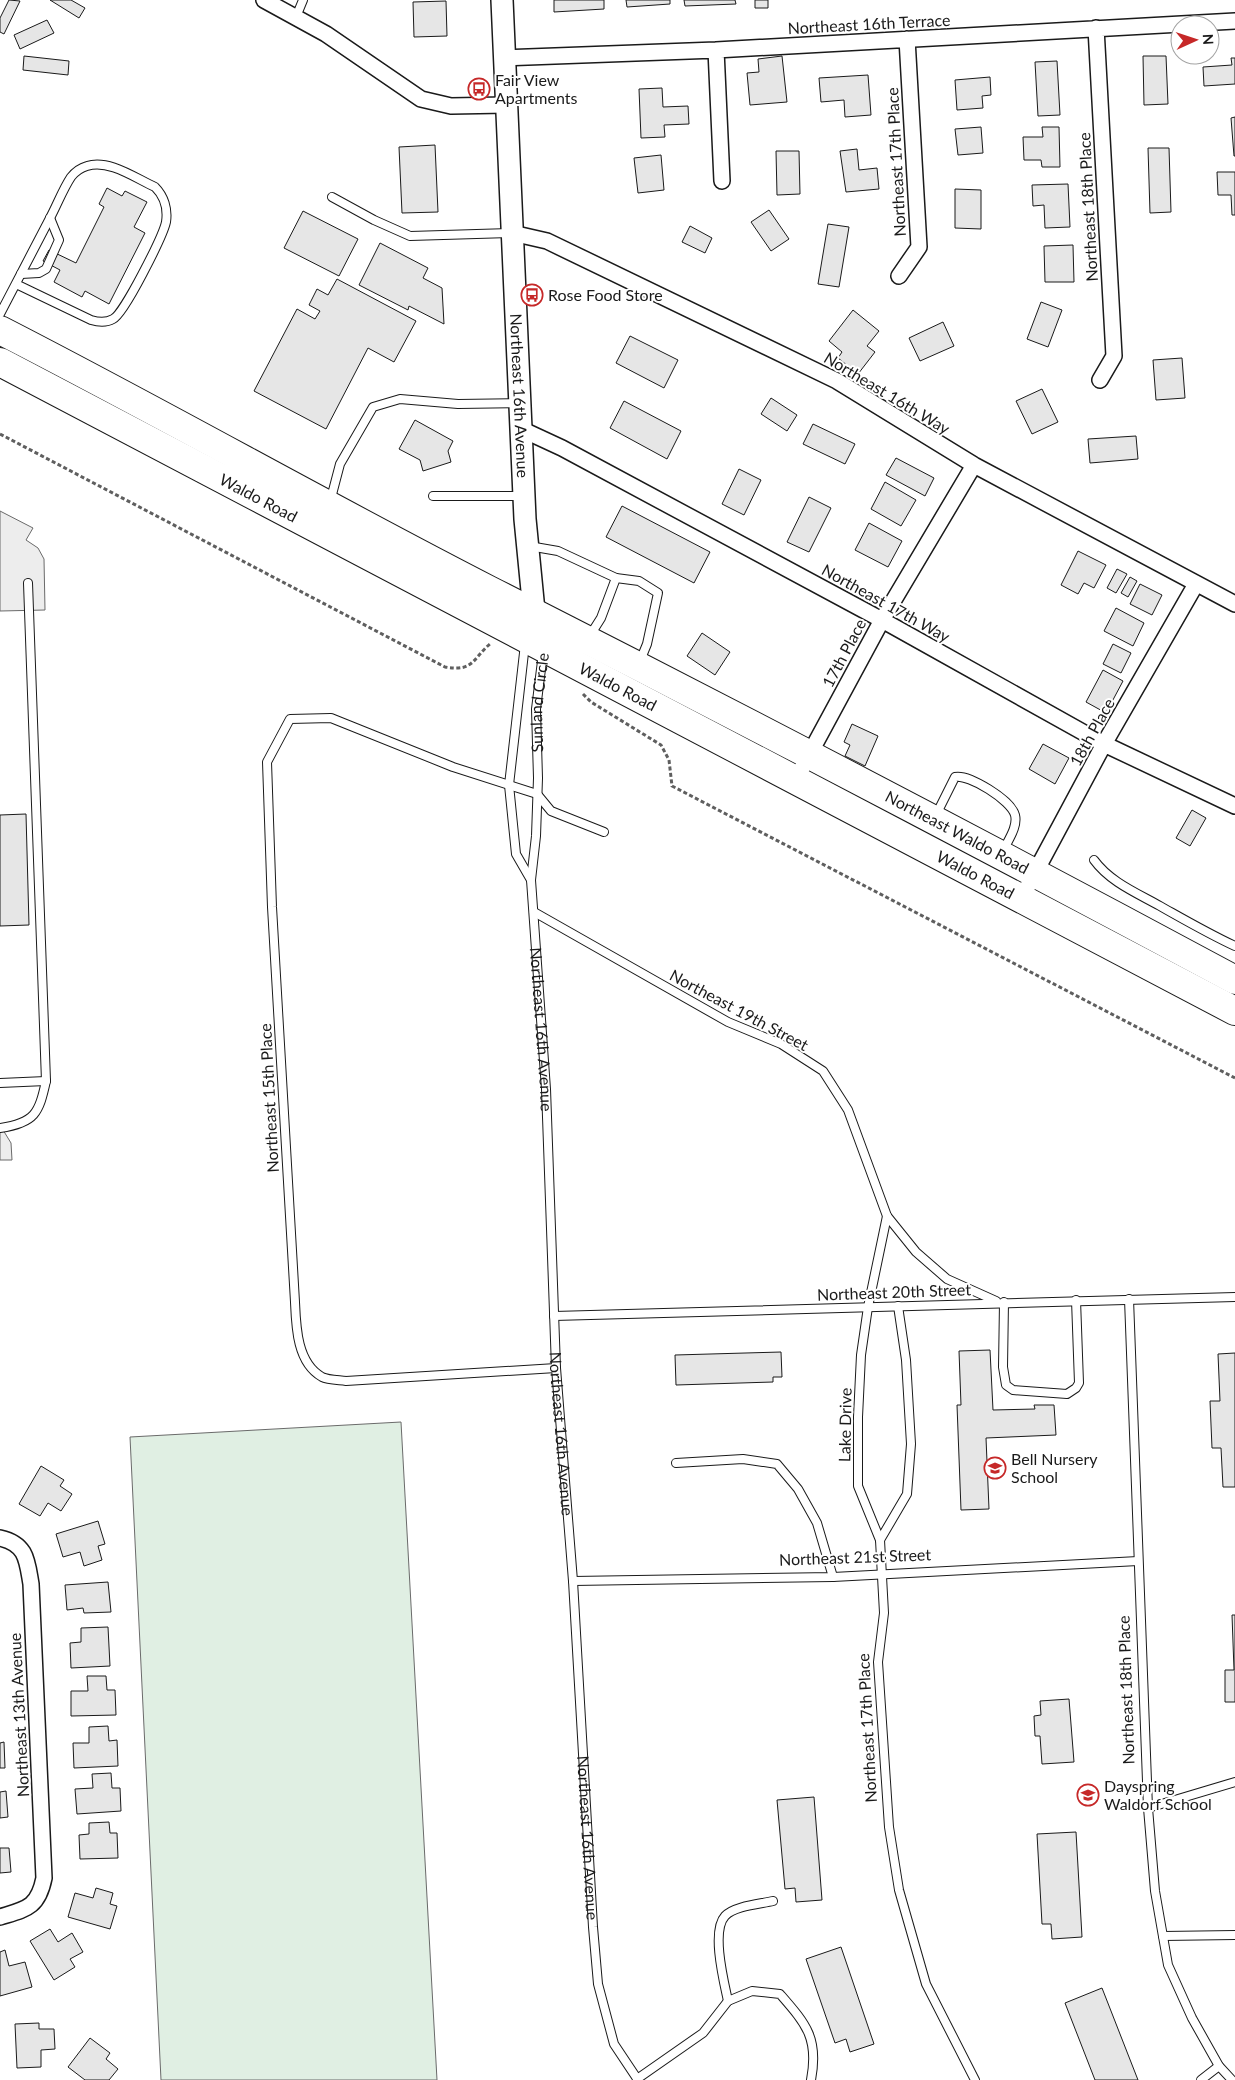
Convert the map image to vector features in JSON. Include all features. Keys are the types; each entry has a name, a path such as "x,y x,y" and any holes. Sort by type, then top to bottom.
{"highway":[{"name":"Waldo Road","path":"0,330 679,687"},
{"name":"Waldo Road","path":"0,362 734,747 795,782 946,857 1235,1011"},
{"name":"Northeast Waldo Road","path":"679,687 1036,873 1235,980"}],"street":[{"path":"264,0 326,34 421,99 451,106 506,105"},
{"name":"Northeast 16th Avenue","path":"502,0 519,403 527,546 534,611"},
{"name":"Northeast 16th Terrace","path":"504,58 716,50 1235,21"},
{"name":"Northeast 18th Place","path":"1096,28 1114,356 1100,380"},
{"name":"Northeast 17th Place","path":"899,276 919,247 906,39"},
{"path":"716,50 722,181"},
{"name":"Northeast 16th Way","path":"512,234 547,241 820,373 974,465 1235,604"},
{"name":"Northeast 17th Way","path":"521,428 562,448 882,620 1104,744 1235,806"},
{"name":"17th Place","path":"795,782 882,620 974,465"},
{"name":"18th Place","path":"1022,899 1104,744 1196,584"},
{"name":"Sunland Circle","path":"534,611 534,642"},
{"name":"Northeast 13th Avenue","path":"0,1917 29,1908 41,1894 44,1878 30,1584 27,1556 6,1539"}],"lane":[{"path":"296,17 303,0"},
{"path":"0,314 72,176 78,170 88,166 106,166 155,187 161,194 166,212 162,232 124,308 113,320 99,322 90,320 16,284"},
{"path":"332,197 374,220 410,236 475,235 496,232 512,234"},
{"path":"21,274 43,272 51,261 60,240 50,218"},
{"path":"329,504 340,464 373,407 400,400 458,404 519,403"},
{"path":"433,496 524,496"},
{"path":"527,546 558,551 616,578 638,581 658,593 647,644 638,667"},
{"path":"587,640 601,618 616,578"},
{"path":"0,1128 28,1120 41,1106 46,1081 28,583"},
{"name":"Sunland Circle","path":"509,784 534,642"},
{"name":"Sunland Circle","path":"532,880 537,794 534,642"},
{"name":"Northeast 15th Place","path":"509,784 421,754 331,718 290,719 267,762 273,917 297,1335 306,1360 322,1377 346,1381 556,1368"},
{"path":"934,820 953,779 960,776 972,780 1005,801 1014,813 1015,827 1001,855"},
{"path":"509,784 537,794 551,811 604,832"},
{"name":"Northeast 16th Avenue","path":"509,784 516,854 532,880 546,1089 556,1368 573,1581 598,1984 614,2044 637,2080"},
{"path":"1094,860 1100,869 1120,884 1190,925 1235,946"},
{"name":"Northeast 19th Street","path":"534,912 728,1022 781,1044 822,1071 848,1110 887,1216 916,1252 947,1279 1001,1302"},
{"path":"0,1083 46,1081"},
{"name":"Lake Drive","path":"880,1540 858,1486 861,1355 868,1307 887,1216"},
{"name":"Northeast 20th Street","path":"554,1316 1001,1302 1235,1297"},
{"path":"1001,1302 1003,1367 1006,1385 1013,1390 1067,1394 1076,1388 1079,1383 1076,1300"},
{"name":"Northeast 18th Place","path":"1129,1300 1148,1808 1155,1891 1168,1964 1192,2018 1219,2066 1232,2080"},
{"path":"880,1540 907,1494 911,1444 906,1360 898,1306"},
{"path":"676,1463 743,1460 777,1464 798,1489 817,1523 833,1577"},
{"name":"Northeast 17th Place","path":"880,1540 884,1613 879,1672 889,1828 899,1890 926,1984 974,2080"},
{"name":"Northeast 21st Street","path":"573,1581 833,1577 1138,1561"},
{"path":"1148,1808 1235,1782"},
{"path":"728,2001 720,1948 721,1924 725,1916 738,1910 773,1901"},
{"path":"1163,1936 1235,1935"},
{"path":"637,2080 702,2033 728,2001 752,1991 780,1994 806,2024 815,2059 811,2080"},
{"path":"1201,2080 1219,2066"}],"path":[{"path":"0,434 445,667 460,669 474,663 489,644 497,640"},
{"path":"580,691 591,702 661,745 669,760 672,786 1235,1078"}],"green space":[{"path":"401,1422 437,2080 161,2080 130,1437"}],"shaded area":[{"path":"0,511 33,528 26,540 38,548 44,559 45,610 0,611"},
{"path":"0,1125 11,1143 12,1160 0,1160"}],"building":[{"path":"9,0 20,1 4,34 0,32 0,18"},
{"path":"50,0 71,0 85,8 79,18"},
{"path":"554,0 604,0 604,9 554,12"},
{"path":"626,0 670,0 670,4 627,7"},
{"path":"684,0 735,0 736,4 685,6"},
{"path":"755,0 768,0 768,8 755,8"},
{"path":"446,1 447,36 414,37 413,2"},
{"path":"47,20 54,33 20,49 14,35"},
{"path":"24,56 69,61 68,75 23,70"},
{"path":"782,56 787,102 750,105 747,73 759,72 758,59"},
{"path":"1143,56 1166,56 1168,104 1144,105"},
{"path":"1231,58 1235,58 1235,84 1204,86 1203,67 1232,65"},
{"path":"1057,61 1060,115 1038,116 1035,62"},
{"path":"868,75 871,115 845,117 844,100 821,102 819,78"},
{"path":"990,77 991,95 982,96 983,108 957,110 955,80"},
{"path":"662,88 663,107 688,106 689,124 664,125 665,137 641,138 639,89"},
{"path":"1235,117 1235,156 1234,156 1231,118"},
{"path":"981,127 983,153 958,155 955,129"},
{"path":"1042,127 1059,127 1060,167 1042,167 1041,160 1024,160 1023,137 1043,137"},
{"path":"435,145 438,212 402,213 399,147"},
{"path":"1148,148 1169,148 1171,212 1150,213"},
{"path":"857,149 859,170 877,168 879,189 846,192 840,151"},
{"path":"776,151 799,151 800,194 777,195"},
{"path":"661,155 664,190 638,193 634,158"},
{"path":"1217,172 1235,172 1235,215 1232,215 1231,195 1218,195"},
{"path":"1068,184 1070,227 1045,228 1044,205 1033,206 1032,185"},
{"path":"107,188 122,196 125,191 147,202 134,227 145,233 109,304 85,291 82,297 54,282 60,270 43,261 49,250 76,263 104,207 99,204"},
{"path":"955,189 981,190 981,229 955,228"},
{"path":"769,210 789,239 771,251 751,222"},
{"path":"303,211 358,239 339,276 284,248"},
{"path":"828,224 849,227 839,287 818,284"},
{"path":"690,226 712,238 705,253 682,242"},
{"path":"380,243 428,268 423,278 442,288 444,324 409,306 408,310 359,285"},
{"path":"1073,245 1074,282 1045,282 1044,246"},
{"path":"337,279 416,321 394,362 368,348 326,429 254,391 297,309 315,319 320,311 309,305 317,289 328,295"},
{"path":"1041,302 1062,310 1048,347 1027,339"},
{"path":"853,310 879,331 867,346 875,352 858,374 838,358 842,352 829,341"},
{"path":"943,322 954,346 920,361 909,338"},
{"path":"630,336 678,360 664,388 616,363"},
{"path":"1182,358 1185,398 1156,400 1153,360"},
{"path":"1042,389 1058,422 1032,434 1016,401"},
{"path":"771,398 797,415 787,431 761,414"},
{"path":"624,401 681,431 667,459 610,428"},
{"path":"415,420 453,441 448,451 451,462 423,471 420,460 399,449"},
{"path":"813,424 855,444 845,464 803,444"},
{"path":"1136,436 1138,459 1090,463 1088,439"},
{"path":"896,458 934,478 925,496 886,475"},
{"path":"739,469 761,480 744,515 722,504"},
{"path":"885,482 916,500 901,526 871,509"},
{"path":"809,497 831,508 809,552 787,542"},
{"path":"622,506 710,552 694,583 606,537"},
{"path":"869,523 902,541 888,567 855,550"},
{"path":"1078,551 1106,565 1094,588 1084,583 1078,594 1061,585"},
{"path":"1117,569 1127,574 1116,593 1107,588"},
{"path":"1130,577 1137,581 1128,597 1121,593"},
{"path":"1140,584 1162,595 1152,615 1130,604"},
{"path":"1116,608 1144,623 1133,646 1104,631"},
{"path":"702,633 730,652 715,675 687,656"},
{"path":"1113,644 1131,653 1121,673 1103,664"},
{"path":"1103,670 1123,681 1106,713 1086,702"},
{"path":"852,724 878,736 865,766 845,756 850,745 844,742"},
{"path":"1043,744 1069,758 1055,784 1029,769"},
{"path":"1192,810 1206,818 1190,846 1176,838"},
{"path":"26,814 29,925 0,926 0,815"},
{"path":"990,1350 993,1410 1035,1409 1034,1405 1054,1405 1056,1435 986,1438 989,1509 961,1510 957,1405 961,1405 959,1351"},
{"path":"781,1352 782,1377 773,1377 773,1382 676,1385 675,1355"},
{"path":"1235,1353 1235,1487 1223,1487 1221,1448 1212,1448 1210,1401 1220,1401 1218,1354"},
{"path":"41,1466 64,1480 60,1486 72,1494 61,1511 48,1503 40,1516 19,1504"},
{"path":"98,1521 105,1544 98,1546 102,1560 84,1566 80,1552 63,1557 56,1534"},
{"path":"108,1582 111,1612 84,1613 83,1608 67,1610 65,1585"},
{"path":"1232,1615 1235,1615 1235,1702 1225,1702 1225,1670 1234,1670"},
{"path":"108,1627 110,1666 71,1668 70,1643 81,1642 81,1628"},
{"path":"87,1676 106,1676 107,1690 115,1690 116,1715 71,1716 71,1691 88,1691"},
{"path":"1069,1699 1074,1762 1042,1764 1040,1736 1035,1736 1034,1716 1041,1715 1040,1701"},
{"path":"108,1726 109,1741 117,1740 118,1766 74,1768 73,1743 89,1743 89,1727"},
{"path":"4,1742 5,1768 0,1768 0,1743"},
{"path":"111,1773 112,1788 120,1788 121,1811 77,1814 75,1789 93,1788 92,1774"},
{"path":"6,1791 8,1817 0,1818 0,1792"},
{"path":"814,1797 822,1900 796,1902 795,1888 785,1889 777,1800"},
{"path":"109,1822 110,1833 117,1833 118,1858 80,1859 79,1835 89,1834 89,1823"},
{"path":"1076,1832 1082,1937 1052,1939 1051,1924 1042,1924 1037,1834"},
{"path":"0,1848 9,1848 11,1872 0,1873"},
{"path":"96,1888 113,1893 110,1904 117,1906 110,1929 68,1917 75,1893 93,1898"},
{"path":"50,1929 58,1942 72,1933 83,1952 70,1959 75,1967 54,1980 30,1941"},
{"path":"841,1947 874,2044 850,2052 846,2039 835,2043 806,1959"},
{"path":"5,1950 9,1966 25,1962 32,1987 0,1996 0,1952"},
{"path":"1102,1988 1138,2080 1095,2080 1065,2003"},
{"path":"39,2023 39,2029 54,2029 55,2049 41,2050 41,2067 17,2068 15,2024"},
{"path":"90,2038 110,2053 106,2059 118,2069 109,2080 85,2080 68,2067"}],"place":[{"name":"Fair View Apartments","path":"479,89"},
{"name":"Rose Food Store","path":"532,295"},
{"name":"Bell Nursery School","path":"995,1468"},
{"name":"Dayspring Waldorf School","path":"1088,1795"}]}
